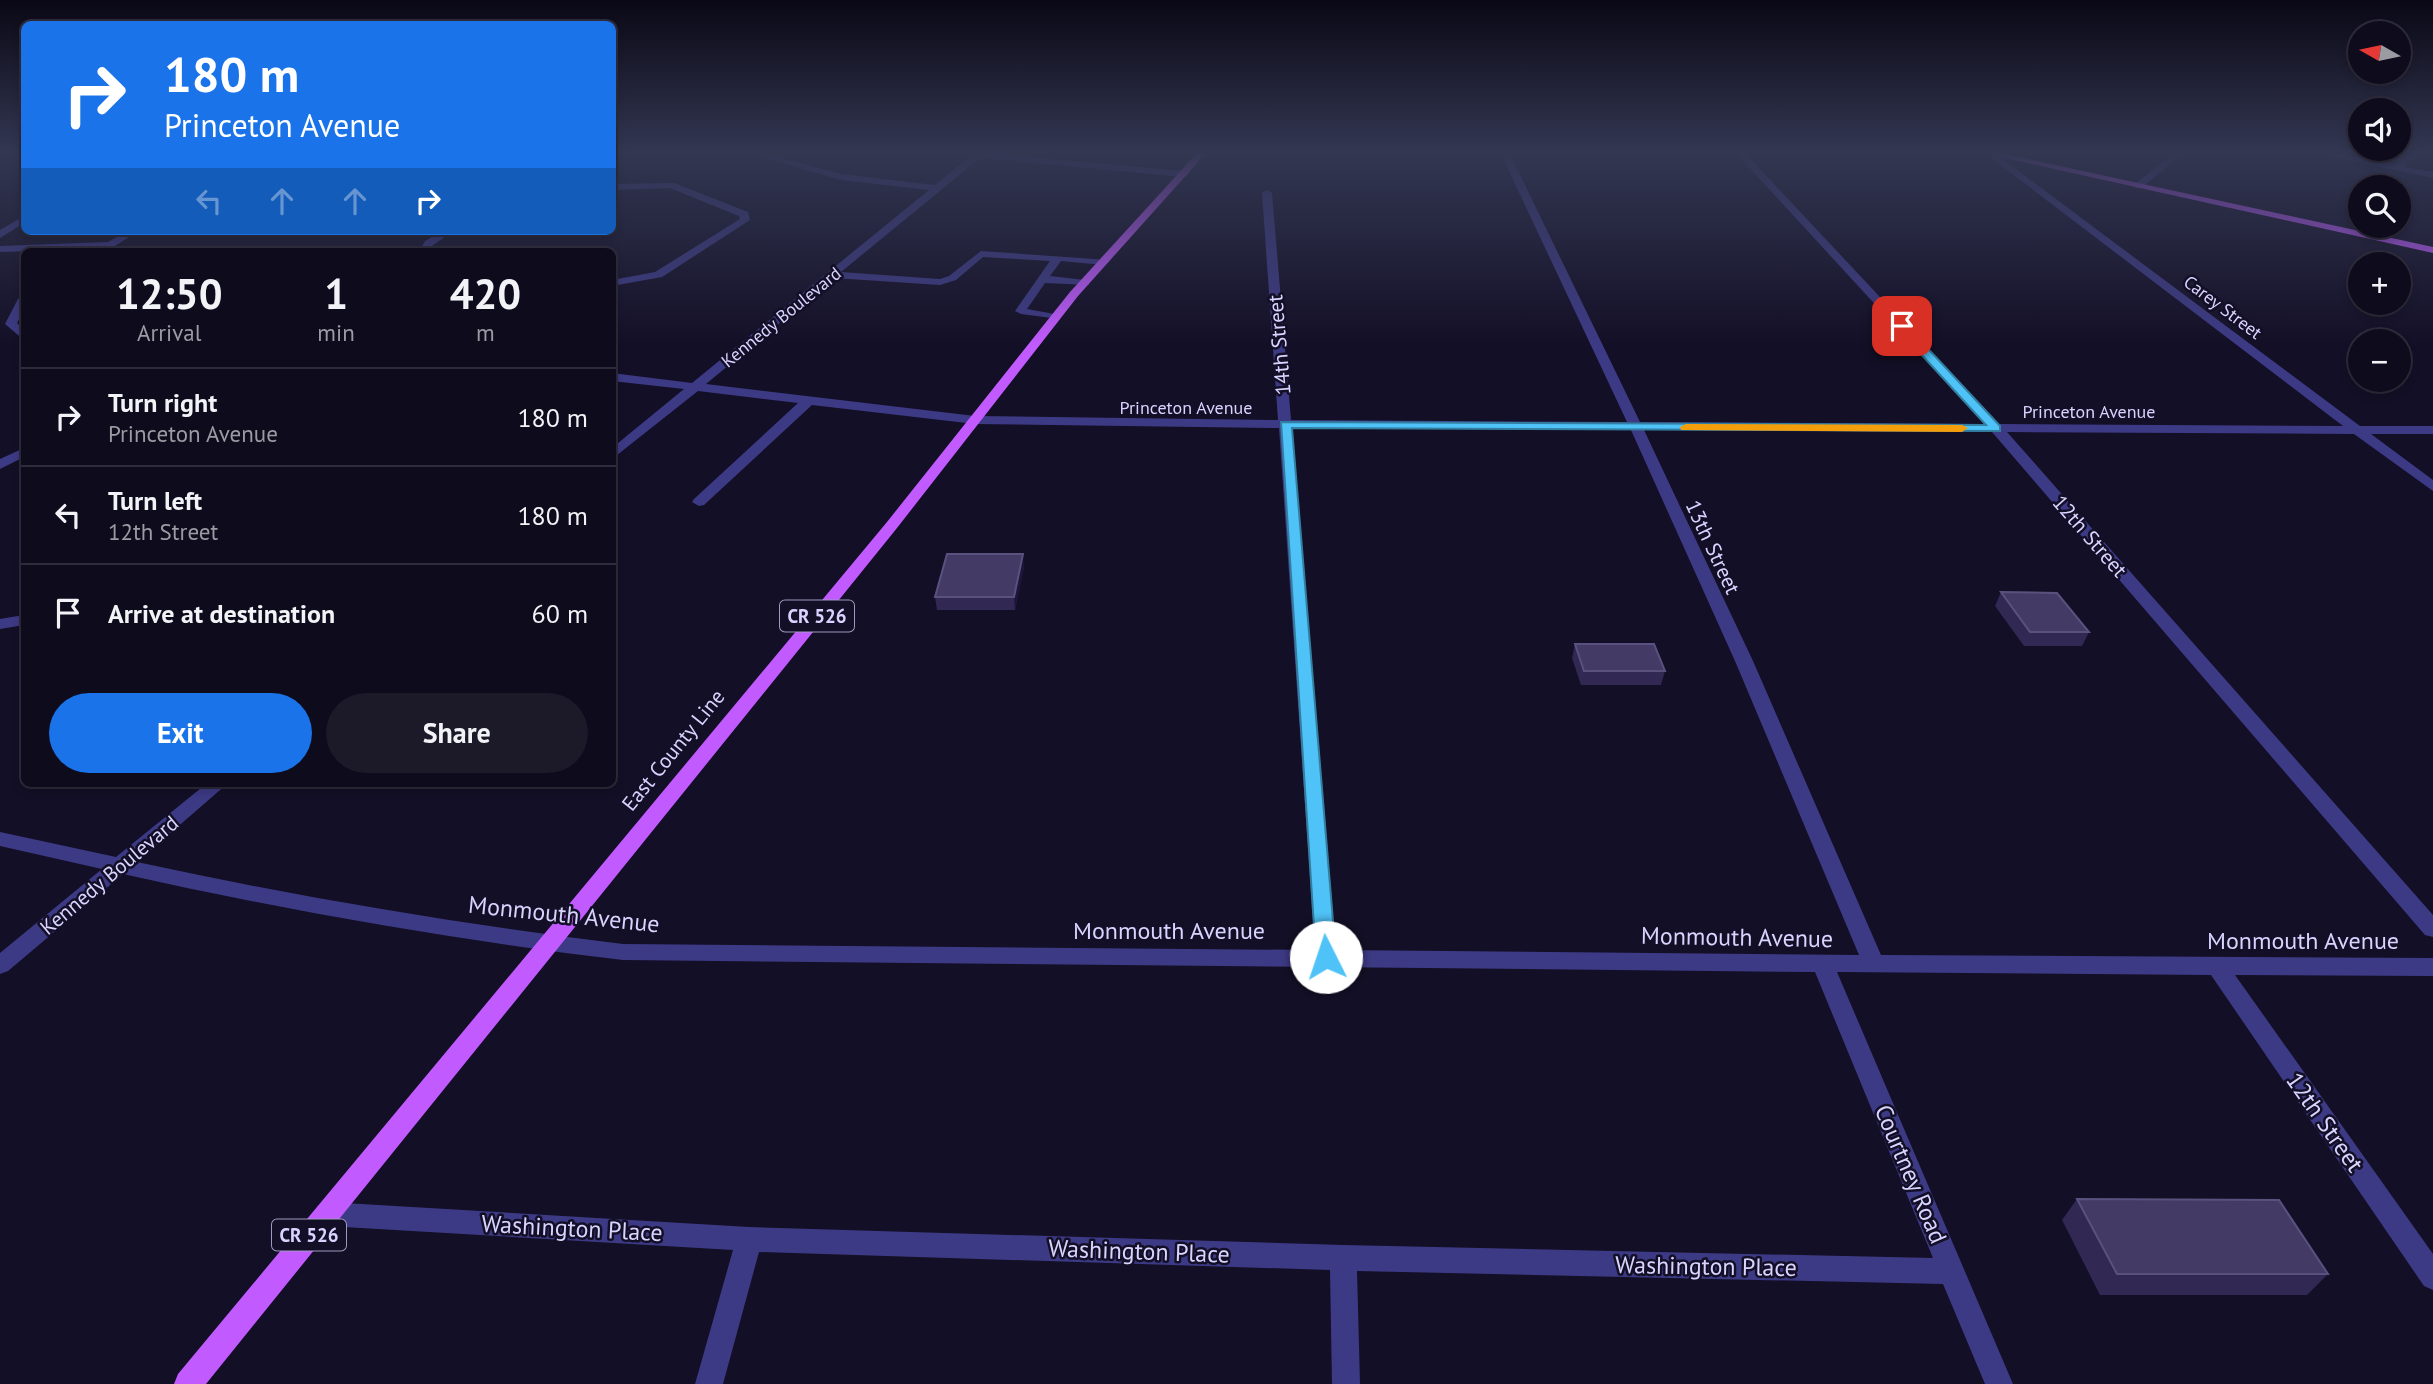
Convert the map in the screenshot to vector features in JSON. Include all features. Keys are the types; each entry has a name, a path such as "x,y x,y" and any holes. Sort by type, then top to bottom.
{"main road":[{"name":"East County Line","path":"188,1384 975,420 1056,317 1145,217"},
{"path":"2278,217 2431,250"}],"street":[{"path":"616,282 658,275 745,220 744,217"},
{"name":"Kennedy Boulevard","path":"616,453 902,217"},
{"name":"14th Street","path":"1269,217 1326,957"},
{"name":"13th Street","path":"1534,217 1636,427 1744,661 1874,964"},
{"name":"12th Street","path":"1799,217 1996,428 2433,929"},
{"name":"Carey Street","path":"2073,217 2433,487"},
{"path":"0,234 21,221"},
{"path":"104,248 127,235"},
{"path":"424,248 442,235"},
{"path":"27,248 109,245"},
{"path":"0,249 21,248"},
{"path":"833,275 940,282 957,277 971,260 981,254 1104,262"},
{"path":"1056,317 1021,312 1023,305 1058,258"},
{"path":"1042,279 1085,283"},
{"path":"19,316 11,324 20,333"},
{"path":"0,334 20,333"},
{"name":"Princeton Avenue","path":"616,377 975,420 1046,423 2433,430"},
{"path":"699,502 807,402"},
{"path":"0,465 21,454"},
{"path":"0,624 21,620"},
{"name":"Kennedy Boulevard","path":"0,965 214,787"},
{"name":"Monmouth Avenue","path":"0,839 262,897 549,943 622,952 1326,957 1823,965 2433,967"},
{"name":"Courtney Road","path":"1823,965 1999,1384"},
{"name":"12th Street","path":"2217,966 2433,1277"},
{"name":"Washington Place","path":"327,1214 749,1239 1343,1258 1951,1271"},
{"path":"709,1384 749,1239"},
{"path":"1343,1258 1346,1384"}],"building":[{"path":"947,554 1023,554 1014,597 935,597"},
{"path":"2001,592 2057,593 2089,632 2030,632"},
{"path":"1575,644 1654,644 1665,671 1584,671"},
{"path":"2077,1199 2279,1200 2328,1274 2117,1274"}],"slow traffic":[{"path":"1686,427 1962,428"}],"route":[{"path":"1326,957 1286,425 1996,428 1902,326"}]}
